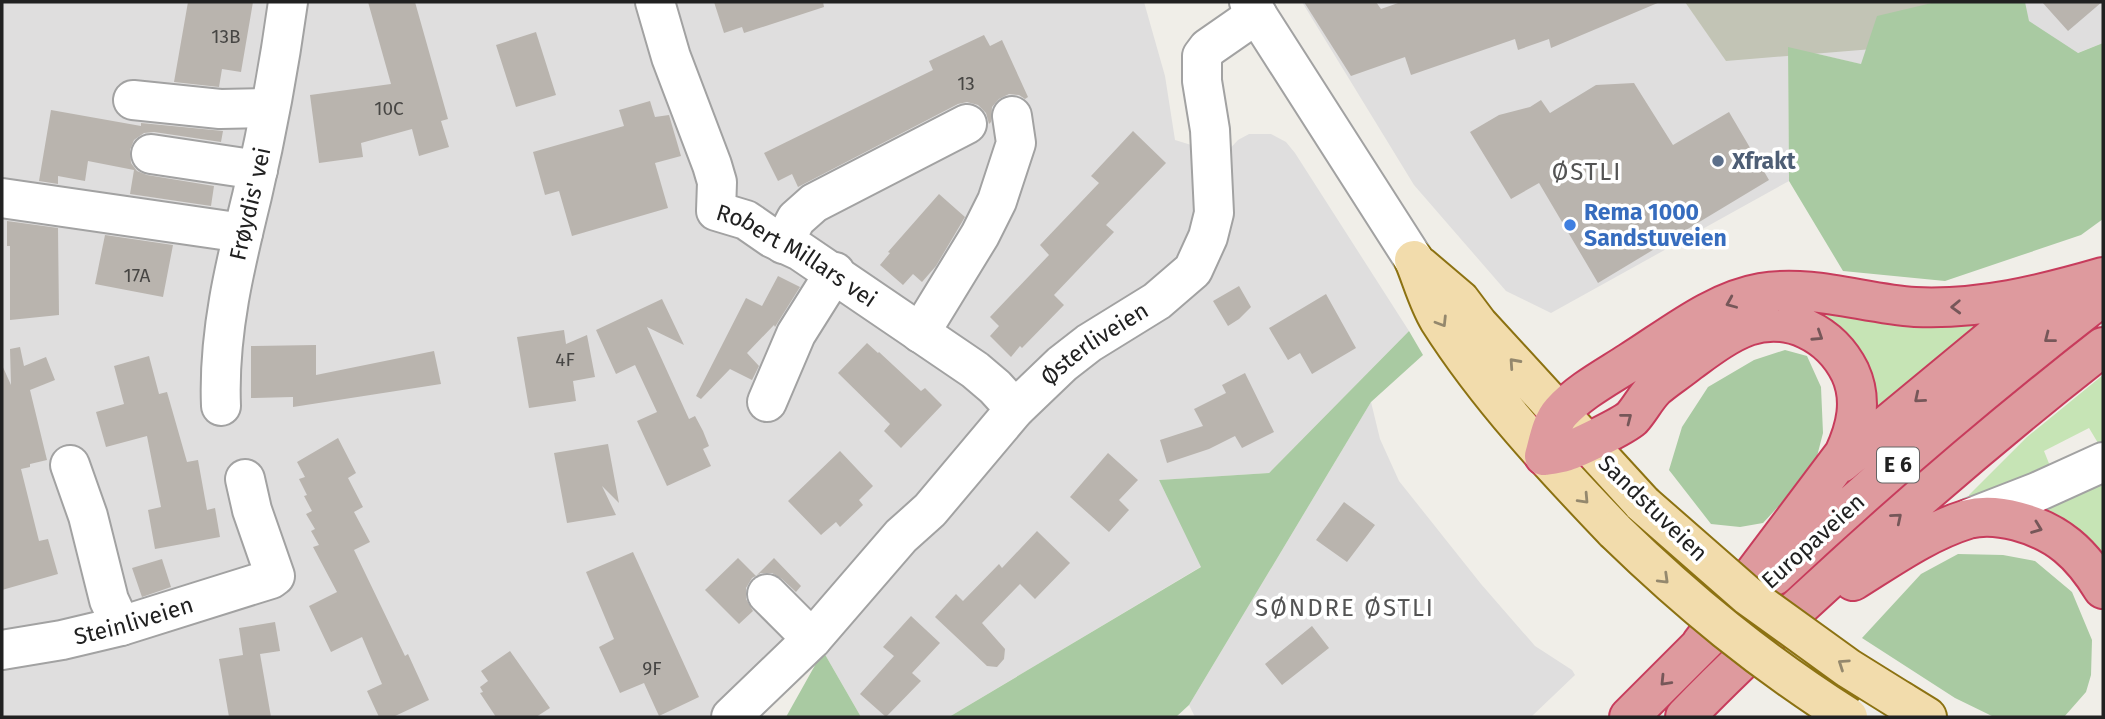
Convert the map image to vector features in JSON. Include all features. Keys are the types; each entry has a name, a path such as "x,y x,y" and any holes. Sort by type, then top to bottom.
{"highway":[{"name":"E 6","path":"1559,414 1580,395 1692,323 1741,298 1761,293 1805,292 1912,306 1973,307 2103,277"},
{"name":"E 6","path":"1835,469 2047,292"},
{"name":"Europaveien","path":"1629,717 1701,644 1862,496 2046,340 2103,296"},
{"name":"E 6","path":"1544,456 1566,452 1630,419 1655,388 1730,334 1748,326 1780,322 1799,326 1817,334 1839,354 1853,378 1857,397 1854,433 1835,469 1701,644"},
{"name":"Europaveien","path":"1685,717 1886,527 2103,347"},
{"path":"1544,456 1559,414"},
{"name":"E 6","path":"1774,630 1923,537 1970,519 2008,519 2034,525 2054,535 2076,553 2093,572 2103,589"}],"main road":[{"name":"Sandstuveien","path":"1414,260 1460,300 1478,324 1643,504 1747,595 1848,668 1914,709"},
{"name":"Sandstuveien","path":"1414,260 1438,317 1503,407 1544,456 1615,531 1671,586 1716,624 1766,662 1848,717"}],"street":[{"name":"Frøydis' vei","path":"221,406 221,355 225,319 258,170 288,2"},
{"name":"Robert Millars vei","path":"655,2 671,57 717,182 716,211 746,220 835,272 975,370 996,387 1015,409"},
{"name":"Sandstuveien","path":"1253,8 1414,260"},
{"name":"Østerliveien","path":"731,717 812,639 901,537 930,510 1015,409 1062,364 1157,301 1194,270 1209,237 1214,213 1210,131 1202,81 1202,56 1253,8"},
{"path":"132,100 220,109 270,108"},
{"path":"920,333 980,235 997,201 1016,143 1012,116"},
{"path":"783,244 796,219 814,203 967,124"},
{"path":"151,154 258,170"},
{"path":"2,198 243,233"},
{"path":"767,402 796,334 835,272"},
{"name":"E 6","path":"1970,519 2103,461"},
{"path":"70,465 88,516 109,600 121,626"},
{"name":"Steinliveien","path":"2,650 121,626 275,576 252,510 245,479"},
{"path":"767,594 812,639"}],"shaded area":[{"path":"2,2 1144,2 1165,76 1175,140 1224,155 1238,140 1249,134 1271,134 1286,142 1409,331 1269,473 1159,480 1202,566 949,717 861,717 823,651 709,717 2,717"},
{"path":"1302,2 2103,2 2103,43 1978,92 1788,47 1789,181 1551,313 1506,291 1414,185"},
{"path":"1685,2 1989,2 1983,40 1726,61"},
{"path":"1371,402 1380,439 1399,481 1481,584 1535,646 1572,670 1575,675 1531,717 1195,717 1189,705"}],"green space":[{"path":"1936,2 2025,2 2029,21 2078,53 2103,43 2103,219 2081,235 1945,281 1843,271 1789,181 1788,47 1861,64 1877,16"},
{"path":"1807,305 1985,320 1879,416"},
{"path":"1409,331 1423,355 1371,402 1189,705 1176,717 949,717 1201,567 1159,480 1269,473"},
{"path":"1785,350 1807,356 1821,387 1823,433 1814,468 1763,523 1740,527 1711,524 1669,470 1682,427 1708,387 1754,360"},
{"path":"2103,375 2103,447 2101,448 2089,428 2044,451 2052,471 1968,500 1969,495 2027,437"},
{"path":"2103,475 2103,557 2031,506"},
{"path":"1958,554 2003,555 2035,561 2072,592 2092,640 2091,675 2086,692 2064,717 1994,717 1955,698 1862,638 1921,574"},
{"path":"823,651 861,717 786,717"}],"building":[{"path":"188,2 253,2 241,72 222,69 219,87 174,82"},
{"path":"368,2 415,2 448,119 441,121 449,147 419,156 412,129 361,143 363,157 319,163 310,95 391,84"},
{"path":"714,2 823,2 824,7 744,33 742,27 724,33"},
{"path":"1304,2 1376,2 1381,9 1401,2 1660,2 1551,48 1549,39 1518,50 1515,39 1411,75 1405,57 1351,76"},
{"path":"2042,2 2102,2 2068,31"},
{"path":"536,32 556,95 516,107 496,45"},
{"path":"984,35 990,46 1002,40 1028,97 1025,99 1009,94 999,99 992,107 989,124 986,113 978,105 967,102 958,104 798,187 792,174 778,181 764,153 933,70 929,61"},
{"path":"1634,83 1673,145 1729,112 1769,180 1598,283 1539,183 1511,199 1470,132 1499,115 1530,107 1541,100 1550,113 1596,85"},
{"path":"650,101 655,117 669,115 681,156 655,163 668,208 572,236 559,191 545,195 533,152 624,126 619,110"},
{"path":"51,110 141,126 141,123 223,131 221,142 154,132 144,133 134,140 130,150 131,163 137,171 214,186 211,206 130,194 134,170 88,161 85,181 58,176 58,184 39,181"},
{"path":"1133,131 1166,163 1106,225 1114,232 1054,295 1064,305 1011,357 990,336 999,326 990,317 1049,255 1040,245 1099,183 1091,176"},
{"path":"939,194 965,217 936,266 922,282 913,274 903,285 880,265 890,253 888,252"},
{"path":"7,221 58,228 59,315 10,320 10,246 7,246"},
{"path":"105,235 173,245 163,297 95,284"},
{"path":"778,276 800,287 775,327 774,325 747,353 759,366 752,380 730,369 701,399 696,396 746,298 762,306"},
{"path":"1239,286 1251,307 1228,326 1213,301"},
{"path":"1326,294 1356,348 1312,374 1300,353 1288,360 1269,328"},
{"path":"662,299 684,345 647,327 689,419 695,416 703,431 709,446 703,449 711,466 667,486 637,421 657,412 635,365 616,374 596,330"},
{"path":"564,330 566,344 587,335 595,377 573,381 576,401 529,408 517,337"},
{"path":"867,343 921,391 925,388 942,405 901,448 884,431 890,424 838,373"},
{"path":"316,345 316,375 434,351 441,384 293,407 293,397 251,398 251,346"},
{"path":"20,347 24,366 46,357 55,380 30,390 47,460 21,469 39,541 48,539 58,574 2,590 2,365 11,385 10,349"},
{"path":"149,356 159,394 167,392 187,462 198,460 207,510 215,508 220,537 155,549 148,510 161,507 147,436 106,447 96,412 124,404 114,366"},
{"path":"1245,373 1274,432 1242,448 1235,436 1209,449 1167,463 1160,440 1203,426 1194,409 1226,393 1222,385"},
{"path":"338,438 356,473 348,478 363,507 354,512 370,542 354,550 429,700 393,717 379,717 367,691 382,684 362,637 331,652 309,606 337,592 313,547 319,545 311,531 315,529 306,514 312,511 299,479 305,477 297,462"},
{"path":"608,444 619,503 602,486 616,515 567,523 554,453"},
{"path":"840,451 873,486 859,500 863,505 840,527 836,522 821,535 788,501"},
{"path":"1108,453 1138,480 1119,500 1129,510 1109,532 1070,497"},
{"path":"1344,502 1375,525 1347,562 1316,540"},
{"path":"1037,531 1070,563 1035,599 1020,584 982,623 1005,649 1004,659 997,667 987,666 935,617 956,594 963,601 999,564 1002,568"},
{"path":"633,552 699,697 659,716 644,683 620,693 599,647 614,639 586,572"},
{"path":"738,558 756,576 746,588 746,599 753,611 739,624 705,590"},
{"path":"774,558 801,586 796,592 772,573 761,573 757,576"},
{"path":"162,559 171,587 142,597 132,568"},
{"path":"911,616 940,643 912,673 921,681 886,717 860,694 894,656 883,647"},
{"path":"275,622 280,651 260,654 271,717 229,717 219,659 243,655 239,628"},
{"path":"1312,626 1329,648 1282,685 1265,664"},
{"path":"510,651 550,708 536,717 496,717 480,693 483,692 480,687 488,681 481,671"}],"place":[{"name":"Xfrakt","path":"1718,161"},
{"name":"Rema 1000 Sandstuveien","path":"1570,225"}],"district":[{"name":"ØSTLI","path":"1587,172"},
{"name":"SØNDRE ØSTLI","path":"1345,608"}]}
